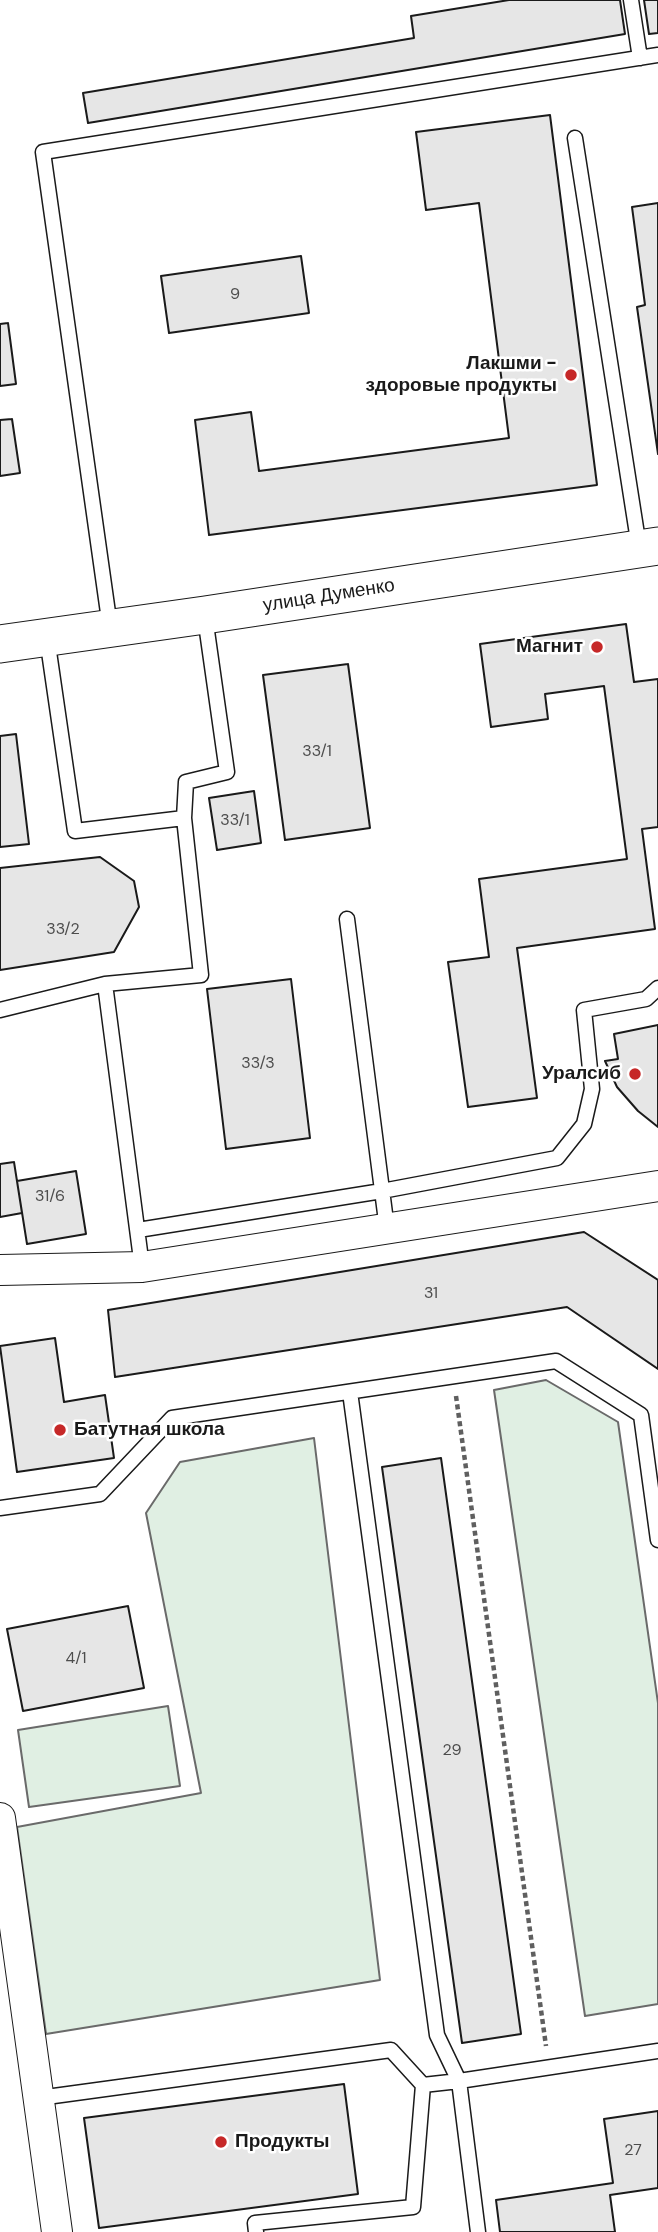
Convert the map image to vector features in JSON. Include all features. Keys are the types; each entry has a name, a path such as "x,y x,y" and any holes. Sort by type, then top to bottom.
{"street":[{"name":"улица Думенко","path":"0,644 649,547"},
{"path":"0,1269 142,1267 658,1186"},
{"path":"0,1818 9,1948 39,2098 57,2232"}],"lane":[{"path":"631,0 640,58"},
{"path":"110,628 43,152 658,55"},
{"path":"575,138 649,547"},
{"path":"0,1010 105,984 201,975 184,818 186,782 227,772 205,615"},
{"path":"47,638 75,831 184,818"},
{"path":"347,919 387,1228"},
{"path":"105,984 142,1267"},
{"path":"138,1230 382,1191 557,1158 584,1124 592,1089 584,1010 646,999 658,988"},
{"path":"0,1508 100,1494 172,1419 556,1361 641,1415 658,1540"},
{"path":"350,1392 438,2035 460,2081 478,2232"},
{"path":"39,2098 391,2050 423,2085 413,2207 255,2223 256,2232"},
{"path":"423,2085 658,2051"}],"path":[{"path":"453,1377 549,2068"}],"green space":[{"path":"546,1380 618,1422 658,1703 658,2004 585,2016 494,1390"},
{"path":"314,1438 380,1980 46,2034 17,1827 201,1793 146,1513 180,1462"},
{"path":"168,1706 180,1786 29,1807 18,1730"}],"building":[{"path":"509,0 620,0 625,34 88,123 83,93 414,38 411,16"},
{"path":"644,0 658,0 658,33 649,34"},
{"path":"550,115 597,485 209,535 195,420 251,412 259,471 509,438 479,203 426,210 416,132"},
{"path":"658,203 658,454 637,307 645,305 632,207"},
{"path":"301,256 309,313 169,333 161,276"},
{"path":"8,323 16,384 0,386 0,324"},
{"path":"12,419 20,473 0,476 0,420"},
{"path":"626,624 634,682 658,679 658,827 642,829 655,929 517,948 537,1098 468,1107 448,962 489,957 479,879 627,859 604,686 545,694 548,719 491,727 480,644"},
{"path":"348,664 370,828 285,840 263,675"},
{"path":"16,734 29,844 0,847 0,736"},
{"path":"254,791 261,843 217,850 209,798"},
{"path":"100,857 134,881 139,907 114,952 0,970 0,868"},
{"path":"291,979 310,1138 226,1149 207,989"},
{"name":"Уралсиб","path":"658,1025 658,1127 638,1111 617,1087 605,1061 618,1059 614,1034"},
{"path":"14,1162 22,1213 0,1217 0,1164"},
{"path":"76,1171 86,1234 27,1244 17,1181"},
{"path":"584,1232 658,1280 658,1369 567,1307 115,1377 108,1310"},
{"name":"Батутная школа","path":"55,1338 64,1402 105,1395 114,1458 17,1472 0,1346"},
{"path":"441,1458 521,2034 462,2043 382,1467"},
{"path":"128,1606 144,1688 23,1711 7,1629"},
{"path":"344,2084 358,2194 99,2228 84,2118"},
{"path":"658,2111 658,2188 610,2195 615,2232 500,2232 496,2200 613,2183 604,2119"}],"place":[{"name":"Лакшми - здоровые продукты","path":"571,375"},
{"name":"Магнит","path":"597,647"},
{"name":"Уралсиб","path":"635,1074"},
{"name":"Батутная школа","path":"60,1430"},
{"name":"Продукты","path":"221,2142"}]}
